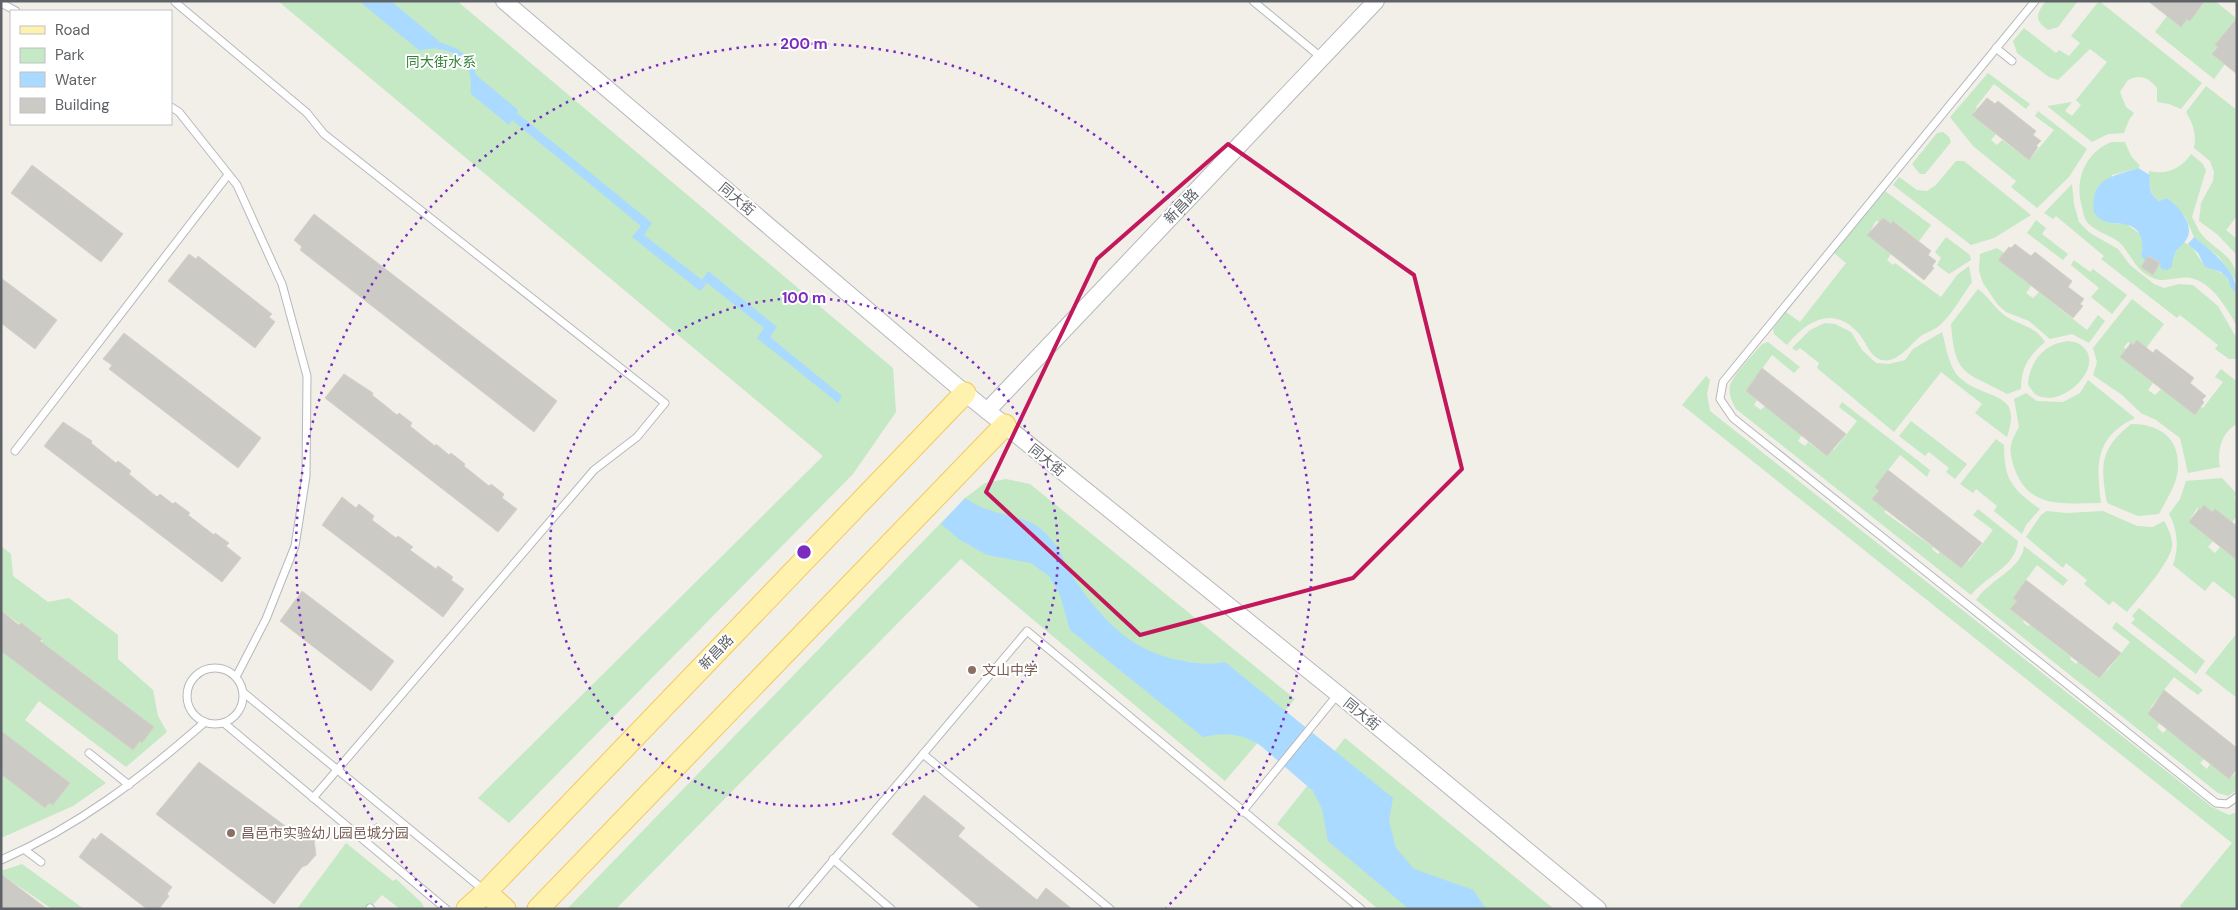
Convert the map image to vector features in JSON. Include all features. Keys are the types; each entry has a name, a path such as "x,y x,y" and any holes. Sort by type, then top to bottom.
{"main road":[{"name":"新昌路","path":"467,909 486,892 965,393"},
{"path":"538,909 1005,426"},
{"path":"486,892 505,909"}],"street":[{"name":"同大街","path":"504,1 965,393 1338,694 1598,909"},
{"name":"新昌路","path":"987,411 1376,1"}],"lane":[{"path":"1253,1 1322,58"},
{"path":"2034,1 1723,382 1720,399 1733,418 2216,803 2227,804 2237,797"},
{"path":"175,2 307,113 324,134 665,403 637,437 594,470 313,798"},
{"path":"1,3 14,10"},
{"path":"1996,48 2012,61"},
{"path":"172,108 179,112 236,184 282,284 307,376 306,476 295,546 266,619 236,676"},
{"path":"15,451 228,175"},
{"path":"792,909 1027,631 1242,812 1361,909"},
{"path":"244,693 243,703 239,712 232,719 224,723 214,724 205,722 191,710 187,702 189,684 195,676 211,668 220,668 236,676 244,693 486,892"},
{"path":"1242,812 1338,694"},
{"path":"1,860 40,844 97,809 156,765 205,722"},
{"path":"224,723 446,909"},
{"path":"88,754 129,785"},
{"path":"923,754 1110,909"},
{"path":"25,850 41,862"},
{"path":"833,859 892,909"}],"highlighted area":[{"path":"1228,144 1414,275 1462,469 1353,578 1140,635 986,492 1097,259"}],"green space":[{"name":"同大街水系","path":"278,1 457,1 893,368 896,412 853,474 509,823 478,798 823,456"},
{"path":"2046,1 2078,1 2058,27 2048,30 2040,23 2038,17"},
{"path":"2099,1 2202,83 2181,109 2157,102 2157,88 2147,79 2136,77 2128,80 2120,92 2126,107 2134,113 2124,133 2108,134 2092,142 2047,106 2072,102 2065,111 2072,116 2081,105 2076,100 2107,62 2090,49 2058,80 2049,77 2017,53 2013,41 2024,28 2056,53 2059,50 2069,56 2080,43 2071,36"},
{"path":"2206,1 2215,1 2236,18 2216,45 2218,47 2212,54 2225,64 2214,79 2155,32 2167,16 2181,27 2187,19 2190,21"},
{"path":"1988,73 2030,104 2026,109 1994,84 1972,115 1996,134 1991,140 1997,145 2002,140 2029,160 2054,130 2035,116 2038,111 2087,149 2069,177 2037,208 2011,187 2016,181 1973,146 1950,117"},
{"path":"2206,86 2237,110 2237,216 2226,230 2237,239 2237,255 2218,235 2199,221 2201,203 2213,181 2214,172 2210,161 2194,148 2194,129 2186,112"},
{"path":"1943,132 1949,137 1951,142 1925,174 1920,174 1912,164 1937,133"},
{"path":"2112,142 2125,142 2131,156 2140,166 2112,175 2108,223 2126,224 2142,235 2144,244 2141,256 2145,261 2142,267 2153,275 2160,263 2173,256 2184,242 2191,247 2204,265 2225,276 2237,293 2237,326 2219,298 2208,286 2189,278 2158,280 2147,275 2139,268 2122,245 2087,222 2080,197 2081,178 2084,168 2095,153"},
{"path":"2191,154 2202,163 2206,170 2192,217 2205,238 2229,259 2236,273 2237,283 2219,257 2194,237 2185,216 2167,198 2159,201 2151,191 2149,171 2162,172 2173,170 2183,164"},
{"path":"1956,161 1964,161 2031,215 1994,238 1971,245 1893,185 1899,177 1917,190 1927,191 1936,185"},
{"path":"2072,184 2074,204 2079,222 2090,233 2118,249 2130,265 2154,284 2164,288 2179,284 2193,285 2218,306 2237,339 2237,359 2229,359 2215,349 2218,345 2180,315 2177,318 2101,259 2104,256 2056,216 2053,219 2044,213"},
{"path":"1885,191 1931,225 1919,241 1894,221 1891,224 1876,221 1868,235 1891,254 1887,260 1893,265 1895,263 1941,297 1957,275 1969,266 1972,282 1944,321 1921,336 1902,354 1891,360 1876,357 1851,326 1841,320 1831,318 1813,322 1787,345 1774,334 1773,329 1786,312 1800,322 1846,263 1834,253"},
{"path":"2036,220 2046,228 2042,234 2068,254 2063,260 2027,233"},
{"path":"1946,237 1970,255 1971,260 1949,274 1937,265 1941,258 1935,252"},
{"path":"1997,248 2004,253 1999,260 2031,286 2026,293 2033,298 2039,292 2087,330 2098,315 2105,321 2089,343 2072,334 2050,339 2029,321 2006,312 1998,305 1983,283 1979,271 1980,254"},
{"path":"2074,260 2090,272 2093,269 2127,295 2112,314 2091,297 2099,288 2071,265"},
{"path":"1978,289 2003,314 2030,328 2045,342 2027,362 2022,374 2021,389 2007,394 1965,371 1956,355 1951,324"},
{"path":"2132,299 2164,324 2146,348 2128,342 2124,347 2126,350 2120,357 2153,383 2148,390 2155,395 2161,389 2195,415 2201,407 2203,408 2223,382 2215,377 2221,369 2235,380 2237,378 2237,424 2227,432 2221,443 2220,467 2188,473 2180,438 2156,420 2141,413 2122,395 2093,375 2097,362 2093,348"},
{"path":"1825,323 1835,324 1851,332 1862,350 1876,363 1889,364 1905,360 1913,349 1942,332 1956,374 1970,385 2000,398 2006,404 2010,411 2011,422 2007,437 1975,413 1982,404 1941,372 1894,432 1817,368 1819,363 1800,348 1796,351 1792,348 1810,330"},
{"path":"2069,341 2083,347 2089,355 2089,365 2085,375 2067,392 2056,397 2045,398 2035,394 2028,385 2031,368 2035,361 2046,349 2060,342"},
{"path":"1768,342 1800,367 1794,373 1772,355 1746,391 1757,400 1754,405 1761,410 1765,406 1802,435 1798,441 1805,446 1808,442 1827,456 1857,421 1839,407 1842,402 1930,470 1927,477 1900,455 1875,487 1879,491 1873,499 1886,510 1884,512 1933,547 1932,549 1938,554 1940,552 1961,568 1967,560 1969,561 1993,530 1973,515 1978,509 2018,541 2012,558 2006,565 1971,595 1736,409 1730,392 1732,381 1762,344"},
{"path":"1706,376 1710,380 1707,394 1710,411 2212,807 2229,815 2237,812 2237,909 2183,909 2180,906 2232,843 1682,405"},
{"path":"2088,380 2135,418 2112,434 2105,443 2101,453 2099,476 2101,503 2061,503 2038,497 2028,491 2020,481 2012,461 2011,446 2019,427 2014,399 2026,393 2037,401 2063,402 2080,393"},
{"path":"1911,421 1967,464 1955,479 1946,472 1949,468 1929,452 1925,456 1899,436"},
{"path":"2131,424 2150,426 2158,430 2171,440 2175,448 2178,467 2176,479 2159,514 2138,516 2107,503 2103,478 2105,459 2113,442"},
{"path":"1996,439 2004,445 2004,457 2011,483 2040,509 2026,525 2022,534 1994,511 1997,506 1976,489 1973,493 1960,484"},
{"path":"2222,478 2237,494 2234,498 2237,500 2237,516 2232,522 2215,509 2212,512 2205,506 2200,510 2197,508 2189,522 2213,541 2208,547 2215,553 2220,547 2237,560 2237,600 2213,581 2205,591 2173,565 2177,539 2169,514 2180,499 2186,481"},
{"path":"1006,479 1030,484 1295,699 1225,781 961,559 616,909 567,909 965,498 985,483"},
{"path":"2047,511 2066,513 2103,511 2137,526 2153,527 2164,521 2171,537 2172,547 2170,554 2160,571 2127,612 2113,601 2109,605 2084,584 2087,580 2066,563 2063,568 2026,537 2041,515"},
{"path":"1,546 11,554 13,576 48,602 69,598 118,635 118,659 153,690 158,716 167,732 126,767 39,701 25,720 106,783 73,806 1,838 1,774 45,808 49,803 53,805 70,783 1,731 1,651 35,677 43,668 42,639 1,611","holes":["68,662 154,727 142,743 140,741 133,750 52,689 55,678"]},
{"path":"2024,546 2068,580 2063,586 2037,565 2013,597 2017,601 2010,609 2024,620 2023,622 2028,626 2030,625 2071,657 2070,659 2076,664 2078,662 2098,678 2105,670 2107,671 2130,642 2112,628 2116,622 2203,690 2198,695 2174,677 2151,707 2160,723 2157,727 2163,733 2167,729 2205,758 2200,763 2207,769 2210,764 2229,779 2237,772 2237,790 2228,796 2218,793 1976,600 1989,586 2012,568 2022,554"},
{"path":"2139,608 2205,661 2196,674 2131,623 2135,619 2132,616"},
{"path":"2237,633 2237,698 2205,673"},
{"path":"1345,738 1554,909 1378,909 1277,824"},
{"path":"346,843 393,881 396,879 422,903 425,909 400,909 382,895 369,909 297,909"},
{"path":"22,864 84,909 52,909 1,874 1,871"}],"water":[{"path":"359,1 391,1 440,42 457,49 467,56 473,64 476,75 518,110 517,113 652,223 644,235 702,280 708,271 777,327 770,337 842,396 838,403 757,338 764,328 707,283 700,291 632,237 641,226 512,120 509,125 471,94 469,70 461,59 441,49 420,51"},
{"path":"2138,168 2150,175 2150,190 2153,196 2159,201 2167,198 2181,211 2188,222 2189,234 2174,254 2172,267 2167,270 2161,269 2160,263 2149,256 2145,261 2141,256 2142,240 2138,231 2129,225 2111,223 2100,219 2094,213 2095,192 2099,186 2111,177"},
{"path":"2194,237 2222,261 2233,277 2237,293 2231,288 2228,279 2221,272 2205,267 2198,253 2188,244"},
{"path":"965,498 983,508 1036,525 1049,536 1058,548 1075,580 1097,609 1108,622 1134,643 1149,651 1184,661 1204,664 1225,662 1393,798 1389,821 1396,848 1414,869 1473,890 1486,909 1409,909 1328,841 1322,809 1313,791 1261,746 1240,736 1218,734 1203,737 1070,630 1060,595 1049,576 1031,563 987,555 960,540 941,524"}],"building":[{"path":"2148,1 2205,1 2190,21 2187,19 2181,27"},
{"path":"2237,18 2237,74 2212,54 2218,47 2215,45"},
{"path":"1987,98 1995,104 1998,101 2036,131 2033,135 2041,141 2036,146 2038,147 2029,160 1972,115"},
{"path":"32,165 123,234 101,262 11,193"},
{"path":"314,214 557,401 534,432 300,250 302,247 294,240"},
{"path":"1883,218 1891,224 1893,221 1931,251 1928,255 1936,261 1932,266 1934,268 1924,280 1867,235"},
{"path":"2015,244 2031,256 2035,252 2072,281 2068,287 2084,299 2080,304 2083,306 2073,318 1998,260 2009,247 2011,248"},
{"path":"189,254 196,259 198,256 272,314 269,317 275,322 255,348 168,281"},
{"path":"2148,256 2160,263 2153,275 2141,267"},
{"path":"1,278 57,320 35,349 1,323"},
{"path":"124,333 261,438 238,468 109,369 112,365 103,359"},
{"path":"2137,340 2153,353 2156,349 2194,378 2190,383 2206,396 2195,415 2120,357 2131,343 2133,345"},
{"path":"1762,368 1846,434 1827,456 1746,391"},
{"path":"344,374 373,393 372,395 397,415 399,413 412,423 410,426 435,446 436,444 449,455 451,453 489,486 491,484 504,494 502,498 517,509 498,532 325,398"},
{"path":"63,422 92,441 91,443 116,463 118,461 131,471 129,474 157,497 160,494 173,504 175,502 190,513 188,515 214,535 215,533 229,543 226,546 241,558 222,582 44,446"},
{"path":"1888,470 1982,543 1961,568 1872,499 1879,491 1875,487"},
{"path":"342,497 356,508 359,504 374,516 372,520 396,538 398,536 413,547 410,550 436,569 438,566 453,577 451,580 464,589 443,617 322,525"},
{"path":"2204,505 2212,512 2215,509 2237,526 2237,560 2189,522"},
{"path":"2026,580 2121,653 2099,678 2010,609 2017,601 2013,598"},
{"path":"302,591 394,661 371,691 280,621"},
{"path":"1,611 19,625 21,623 42,639 40,641 154,727 142,743 140,741 133,750 1,651"},
{"path":"2164,690 2237,748 2237,769 2229,779 2148,714"},
{"path":"1,731 70,783 53,805 49,803 45,808 1,774"},
{"path":"199,762 296,834 302,831 314,840 316,855 307,865 302,867 274,904 156,814"},
{"path":"924,795 965,828 958,836 1037,900 1046,888 1072,909 981,909 892,834"},
{"path":"101,833 172,887 167,894 169,896 159,909 147,909 79,857 93,838 95,840"},
{"path":"1,874 47,909 1,909"}],"place":[{"name":"文山中学","path":"972,670"},
{"name":"昌邑市实验幼儿园邑城分园","path":"231,833"}]}
